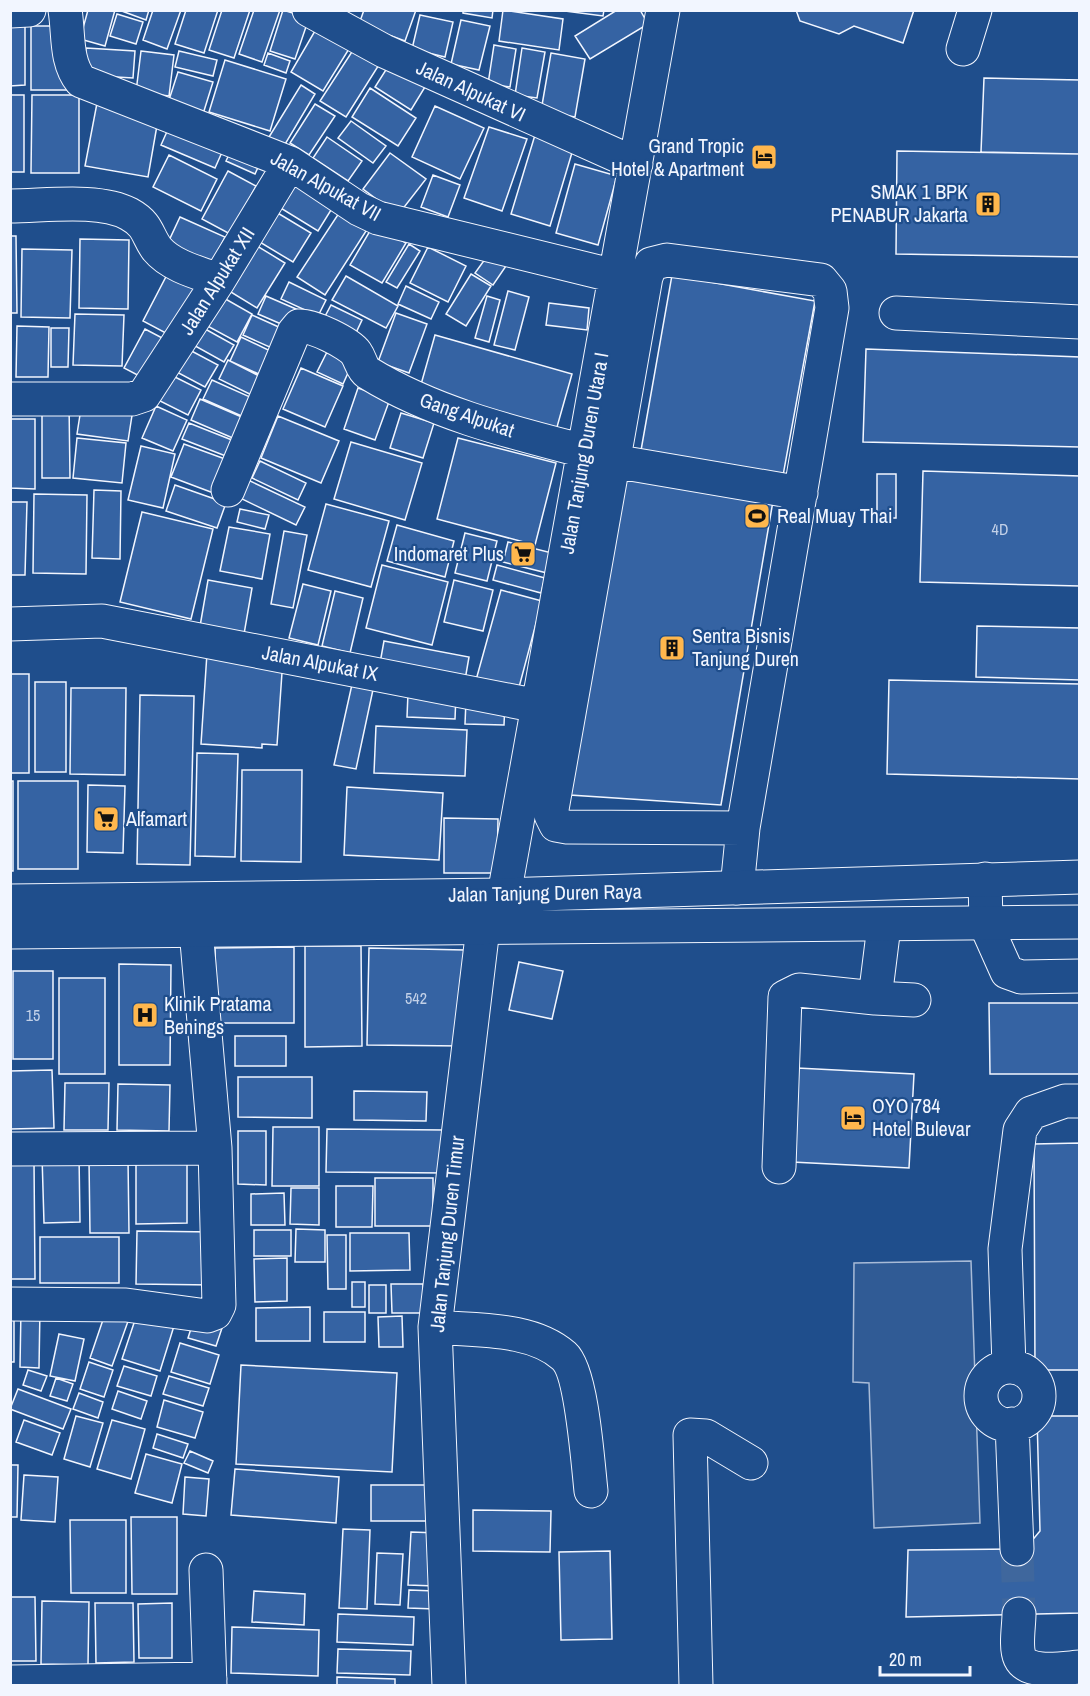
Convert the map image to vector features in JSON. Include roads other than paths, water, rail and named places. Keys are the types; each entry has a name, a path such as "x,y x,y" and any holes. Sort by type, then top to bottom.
{"street":[{"path":"10,11 29,10"},
{"name":"Jalan Alpukat VII","path":"65,10 70,61 73,71 81,81 290,163 359,209 378,218 615,276"},
{"name":"Jalan Alpukat VI","path":"309,10 384,51 636,164"},
{"name":"Jalan Tanjung Duren Utara I","path":"504,895 538,706 599,456 615,276 663,10"},
{"path":"963,49 975,10"},
{"name":"Jalan Alpukat XII","path":"10,399 141,397 147,392 290,163"},
{"path":"10,206 114,207 131,215 146,227 156,248 170,259 219,280"},
{"path":"737,888 743,828 832,308 830,291 821,280 667,260 651,264 646,278 599,456 551,815 556,825 567,827 743,828"},
{"path":"896,313 1080,322"},
{"name":"Gang Alpukat","path":"228,489 294,332 299,326 305,326 332,337 352,349 367,372 426,405 599,456"},
{"path":"599,456 801,493"},
{"name":"Jalan Alpukat IX","path":"10,624 102,621 538,706"},
{"name":"Jalan Tanjung Duren Raya","path":"10,901 504,895 1080,877"},
{"path":"985,879 986,925 1007,972 1021,977 1080,976"},
{"name":"Jalan Tanjung Duren Raya","path":"10,932 884,926 1080,922"},
{"path":"875,998 884,926"},
{"name":"Jalan Tanjung Duren Timur","path":"449,1686 435,1327 483,928"},
{"path":"10,1304 92,1303 163,1308 207,1316 215,1313 219,1305 215,1148 196,930"},
{"path":"778,1167 784,997 799,990 915,1000"},
{"path":"1017,1549 1012,1424 1003,1424 987,1414 981,1397 981,1388 991,1373 1009,1366 1005,1250 1020,1130 1031,1113 1065,1101 1080,1101"},
{"path":"10,1149 215,1148"},
{"path":"435,1327 507,1333 541,1343 566,1357 579,1395 591,1491"},
{"path":"696,1686 690,1436 706,1437 751,1462"},
{"path":"10,1682 210,1682 206,1570"},
{"path":"1019,1614 1019,1657 1024,1663 1037,1669 1080,1667"}],"tunnel":[{"path":"1017,1549 1019,1614"}],"place":[{"name":"Grand Tropic Hotel & Apartment","path":"764,157"},
{"name":"SMAK 1 BPK PENABUR Jakarta","path":"988,204"},
{"name":"Real Muay Thai","path":"757,516"},
{"name":"Indomaret Plus","path":"523,554"},
{"name":"Sentra Bisnis Tanjung Duren","path":"672,648"},
{"name":"Alfamart","path":"106,819"},
{"name":"Klinik Pratama Benings","path":"145,1015"},
{"name":"OYO 784 Hotel Bulevar","path":"853,1118"}]}
